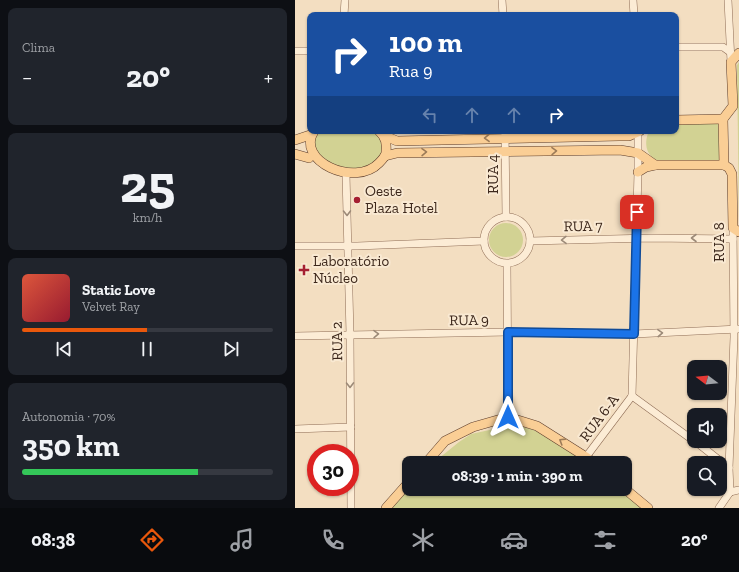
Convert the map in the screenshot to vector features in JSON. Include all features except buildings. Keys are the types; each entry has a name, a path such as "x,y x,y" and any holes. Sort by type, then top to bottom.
{"main road":[{"path":"679,120 723,119 733,106 731,62 735,52"},
{"name":"RUA 8","path":"723,119 724,165 729,168 732,174 735,233"},
{"path":"295,140 310,134"},
{"path":"309,158 306,151 306,144 311,134"},
{"path":"295,154 309,158 319,165 331,170 346,174 365,172 377,166 385,156 387,146 382,134"},
{"path":"384,134 397,141 505,135 629,136 634,134"},
{"path":"445,139 445,152"},
{"path":"385,156 397,153 620,150 638,154 655,165"},
{"path":"639,172 646,167 655,165 724,165"},
{"path":"432,456 445,441 473,427 508,417 537,426 585,456"},
{"path":"386,508 402,490"},
{"path":"632,495 648,508"}],"street":[{"path":"345,0 345,12"},
{"path":"501,0 503,12"},
{"path":"633,0 633,12"},
{"path":"679,47 723,48 735,52 728,0"},
{"path":"295,51 307,51"},
{"path":"638,134 639,172 632,396 687,436"},
{"name":"RUA 4","path":"505,135 506,217"},
{"name":"RUA 2","path":"346,174 350,334 351,508"},
{"path":"506,217 520,221 526,226 530,241 526,254 514,263 507,264 494,260 485,248 484,241 485,234 493,222 506,217"},
{"name":"RUA 7","path":"530,241 636,239 735,233"},
{"name":"RUA 8","path":"730,492 729,468 736,329 735,233"},
{"path":"295,246 348,246 484,241"},
{"path":"507,264 508,417"},
{"name":"RUA 9","path":"295,336 508,332 634,334 736,329"},
{"name":"RUA 6-A","path":"588,456 632,396"},
{"path":"295,429 351,427"},
{"path":"703,448 729,468"},
{"path":"719,508 730,492 739,490"}],"green space":[{"path":"739,62 739,220 737,65"},
{"path":"720,123 721,162 658,161 650,155 646,144 648,134 679,134 679,124"},
{"path":"315,134 375,134 383,145 383,151 375,162 368,166 360,169 348,170 318,161 312,136"},
{"path":"503,223 509,223 513,224 520,230 523,240 522,247 516,254 509,257 503,257 499,256 492,250 489,243 489,237 490,233 496,226"},
{"path":"508,426 523,427 539,432 577,456 442,456 471,434"},
{"path":"402,496 626,496 641,508 391,508"}],"place":[{"name":"Oeste Plaza Hotel","path":"357,200"},
{"name":"Laboratório Núcleo","path":"304,270"}],"route":[{"path":"508,417 508,332 634,334 637,212"}]}
